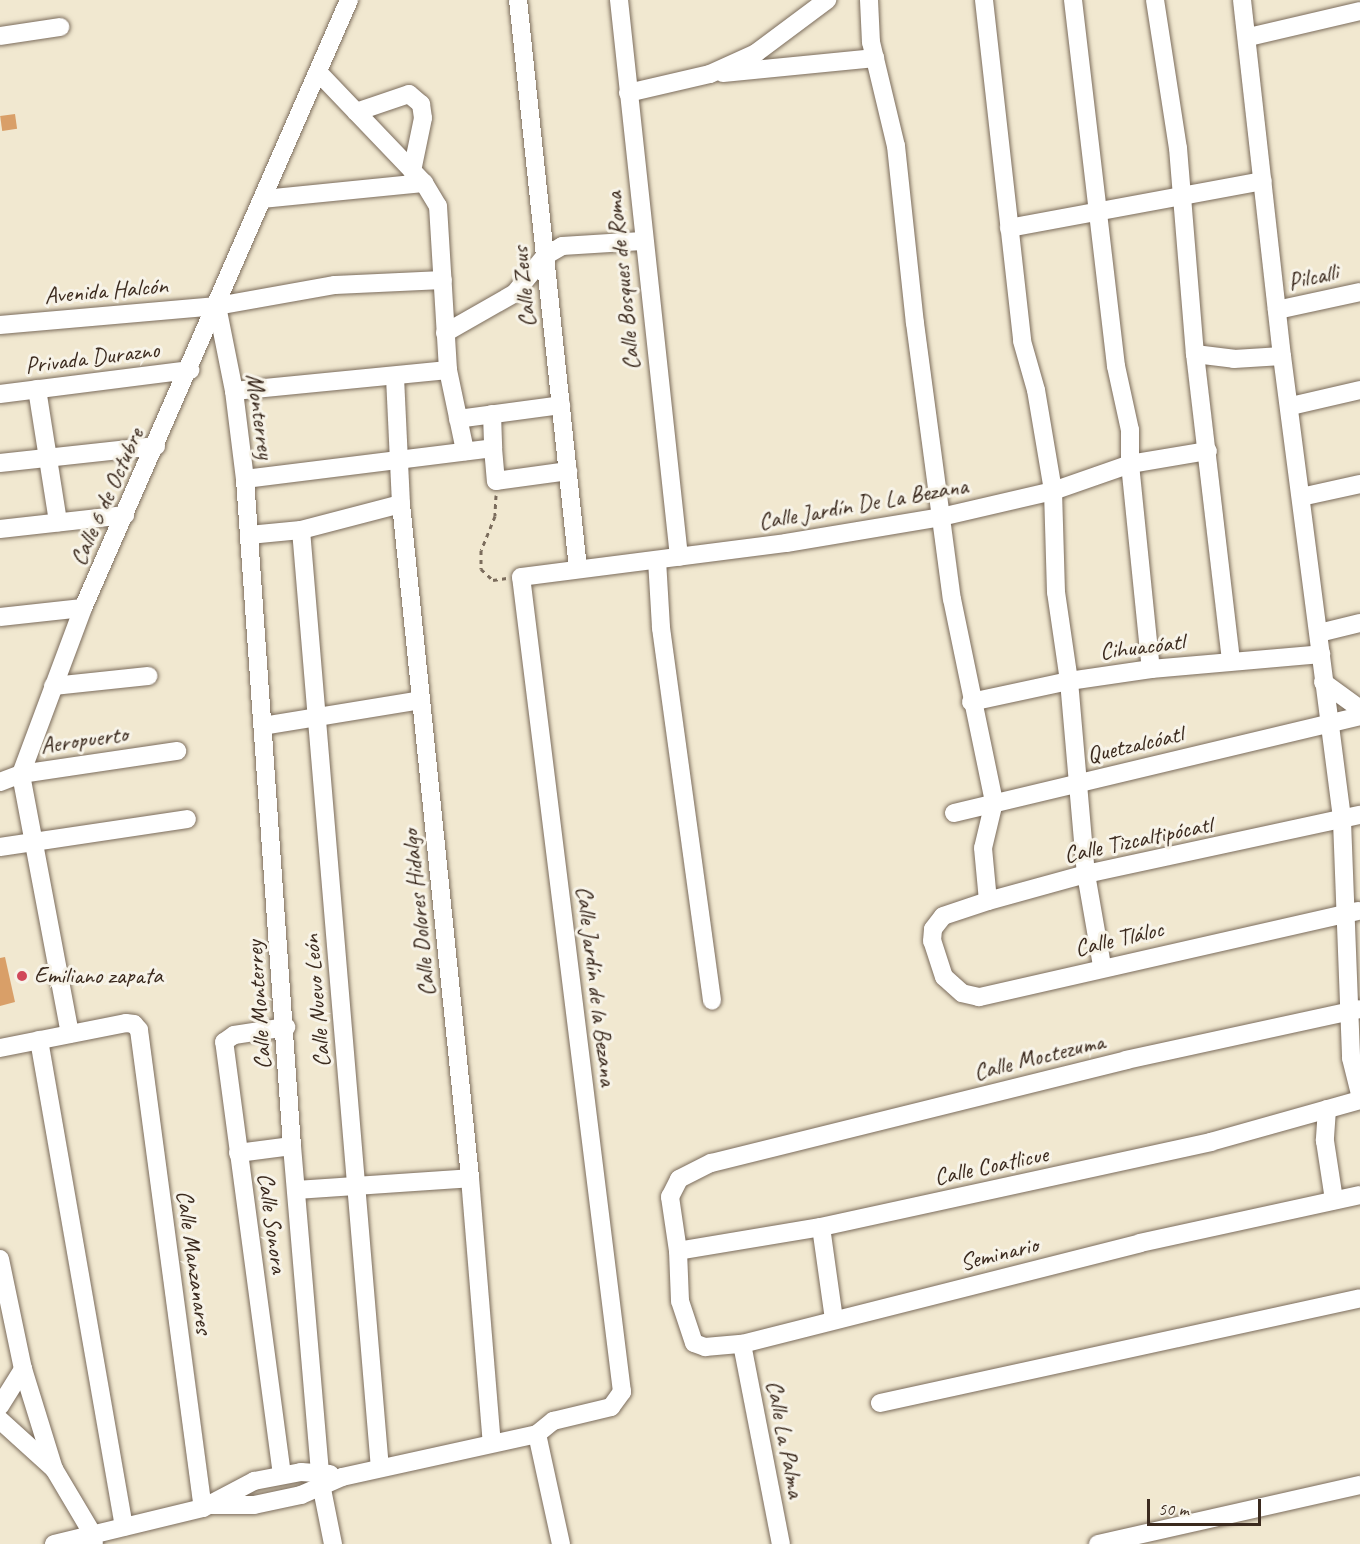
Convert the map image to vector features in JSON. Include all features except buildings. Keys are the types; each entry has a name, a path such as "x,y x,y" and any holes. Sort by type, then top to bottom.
{"street":[{"name":"Calle 6 de Octubre","path":"21,774 83,608 190,370 349,0"},
{"name":"Calle Zeus","path":"518,0 578,569"},
{"name":"Calle Bosques de Roma","path":"619,0 642,241 679,557"},
{"path":"757,62 826,0"},
{"path":"984,0 1022,341 1036,390 1053,491 1056,592 1068,681 1086,874 1102,966"},
{"path":"1073,0 1116,366 1130,430 1130,464 1151,669"},
{"path":"1155,0 1182,196 1195,354 1232,660"},
{"path":"1242,0 1249,37 1282,356 1291,406 1321,654 1327,724 1354,912 1355,1011 1351,1058 1360,1094"},
{"path":"867,1 875,58 896,146 941,517 971,702 994,802 983,848 988,901"},
{"path":"1249,37 1360,11"},
{"path":"0,36 60,27"},
{"path":"628,93 757,62 875,58"},
{"path":"318,72 418,177 438,206 448,370 465,451"},
{"path":"356,112 409,94 421,104 423,118 418,177"},
{"path":"263,199 418,177"},
{"path":"1010,228 1263,181"},
{"path":"445,333 515,293 545,256 562,246 581,243 642,241"},
{"name":"Avenida Halcón","path":"0,325 217,306 334,285 443,280"},
{"name":"Pilcalli","path":"1277,310 1360,292"},
{"name":"Monterrey","path":"217,306 234,391 245,478 249,535"},
{"path":"1195,354 1234,359 1282,356"},
{"name":"Privada Durazno","path":"0,394 190,370"},
{"path":"234,391 448,370"},
{"name":"Calle Dolores Hidalgo","path":"395,377 401,462 401,504 470,1178 492,1443"},
{"path":"37,389 58,522"},
{"path":"1291,406 1360,390"},
{"path":"458,419 561,405"},
{"path":"492,414 496,481 568,471"},
{"path":"0,463 156,446"},
{"path":"245,478 401,462 493,448"},
{"name":"Calle Jardín De La Bezana","path":"521,577 679,557 941,517 1053,491 1130,464 1208,451"},
{"path":"1301,497 1360,484"},
{"path":"249,535 301,530 401,504"},
{"path":"0,529 125,515"},
{"name":"Calle Nuevo León","path":"301,530 380,1468"},
{"name":"Calle Monterrey","path":"249,535 286,1027 292,1146 321,1480 333,1544"},
{"path":"657,560 661,628 712,1001"},
{"name":"Calle Jardín de la Bezana","path":"521,577 622,1392 619,1400 611,1407 553,1420 537,1434"},
{"path":"0,617 83,608"},
{"path":"1318,633 1360,623"},
{"name":"Cihuacóatl","path":"971,702 1068,681 1151,669 1232,660 1321,654"},
{"path":"53,686 148,676"},
{"path":"1323,682 1360,709"},
{"path":"263,726 421,700"},
{"name":"Quetzalcóatl","path":"954,813 1360,716"},
{"name":"Aeropuerto","path":"0,782 21,774 177,751"},
{"path":"0,1048 70,1034 21,774"},
{"name":"Calle Tizcaltipócatl","path":"933,929 943,916 1086,874 1360,815"},
{"path":"0,847 187,819"},
{"name":"Calle Tláloc","path":"933,929 932,941 944,977 962,993 979,997 1102,966 1354,912"},
{"name":"Calle Moctezuma","path":"678,1251 670,1197 679,1179 731,1156 1126,1060 1355,1011"},
{"name":"Calle Manzanares","path":"70,1034 134,1024 139,1030 207,1506"},
{"name":"Calle Sonora","path":"282,1474 224,1042 234,1035 286,1027"},
{"path":"39,1040 124,1527"},
{"name":"Calle Coatlicue","path":"678,1251 821,1227 1211,1142 1360,1100"},
{"path":"1327,1109 1325,1141 1334,1200"},
{"path":"1304,1116 1325,1141"},
{"path":"238,1153 292,1146"},
{"path":"296,1190 358,1188 470,1178"},
{"name":"Seminario","path":"678,1251 680,1301 687,1332 694,1343 705,1347 742,1344 834,1319 1360,1195"},
{"path":"821,1227 834,1319"},
{"path":"0,1259 9,1341 23,1369 54,1469 93,1539"},
{"path":"880,1403 1360,1298"},
{"name":"Calle La Palma","path":"742,1344 781,1544"},
{"path":"0,1406 23,1369"},
{"path":"0,1420 54,1469"},
{"path":"54,1544 93,1539 124,1527 207,1506 254,1505 321,1480 537,1434 561,1544"},
{"path":"207,1506 230,1491 282,1474 321,1480"},
{"path":"1098,1544 1360,1485"}],"path":[{"path":"496,481 495,516 481,550 481,569 493,580 521,577"}],"place":[{"name":"Emiliano zapata","path":"22,976"}]}
